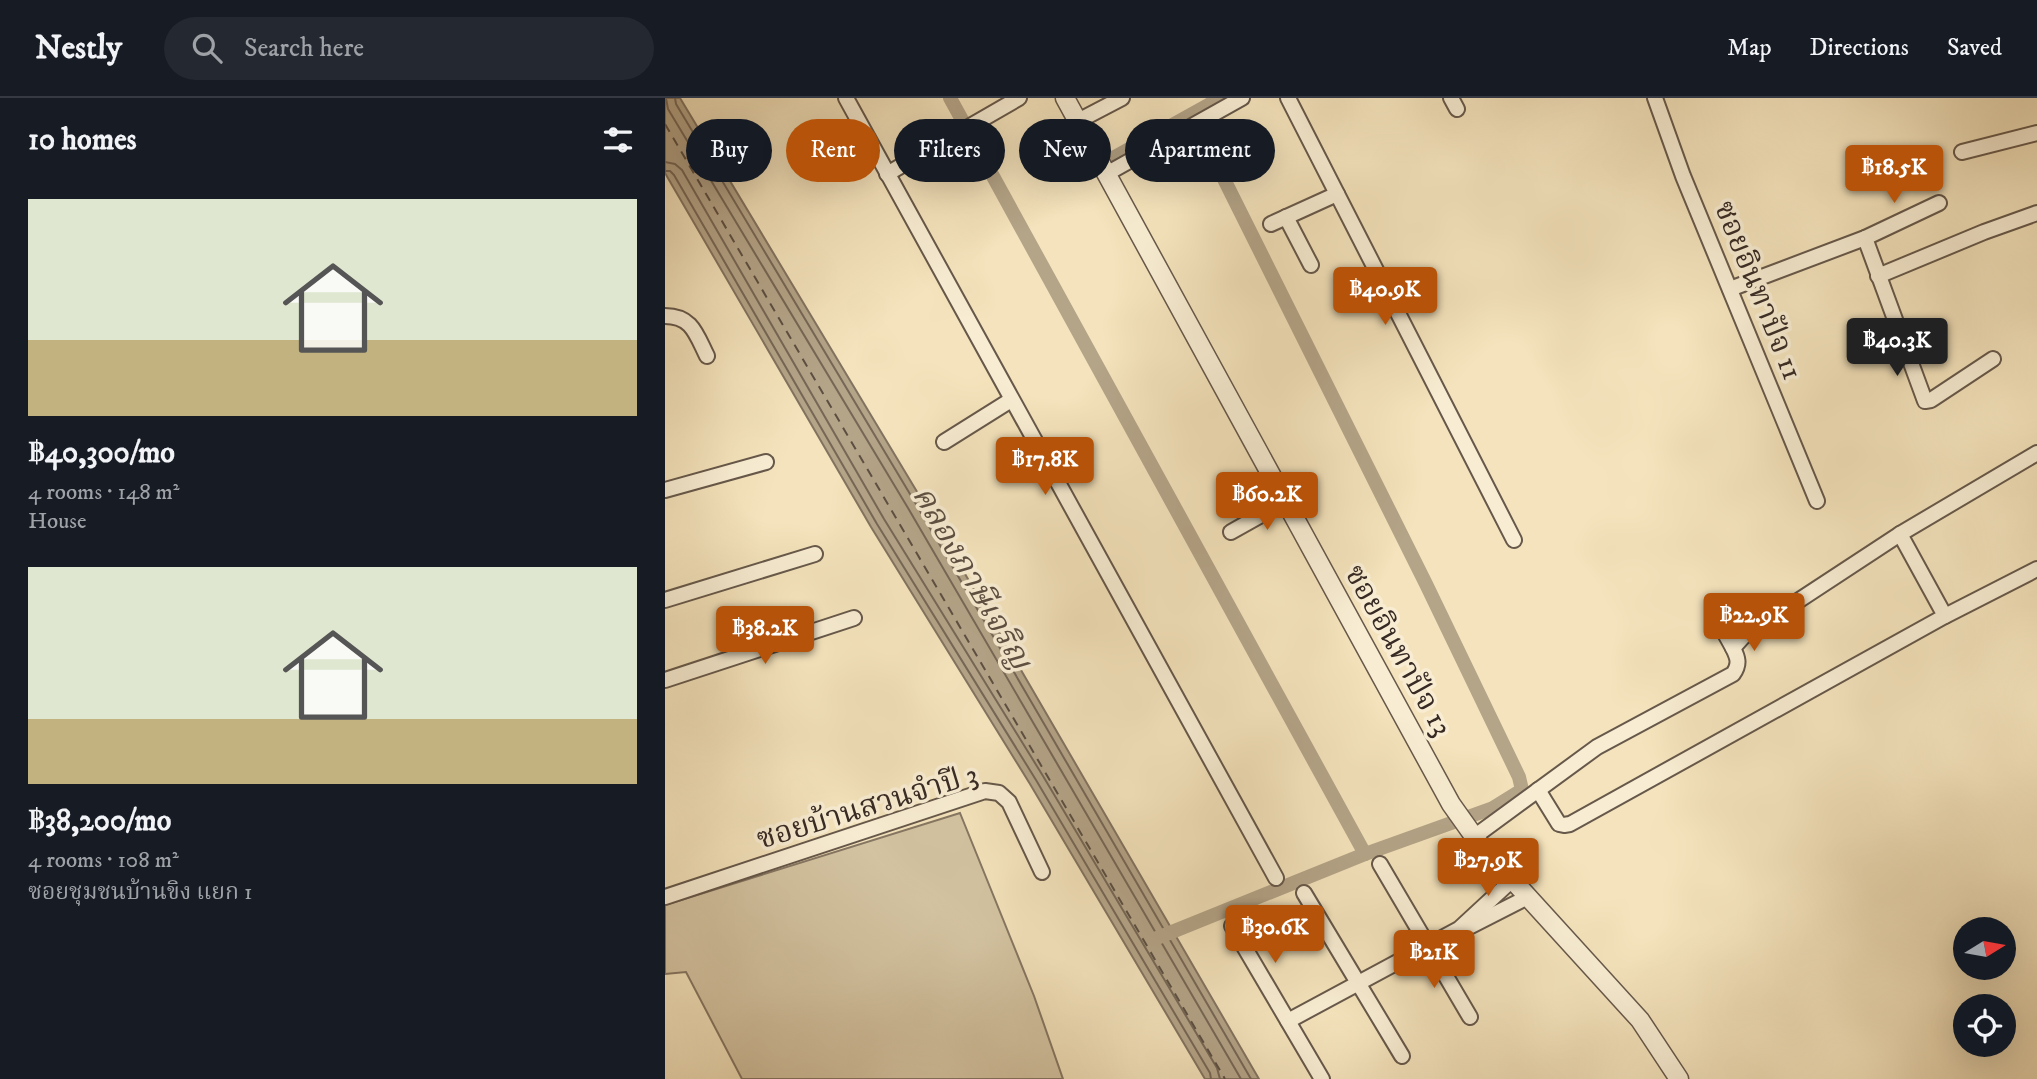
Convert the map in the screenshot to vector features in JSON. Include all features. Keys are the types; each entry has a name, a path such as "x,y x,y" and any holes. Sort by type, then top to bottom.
{"street":[{"path":"846,98 1276,878"},
{"path":"887,174 1019,98"},
{"name":"ซอยอินทาปัจ 13","path":"1065,98 1077,119"},
{"path":"1082,119 1122,98"},
{"path":"1111,171 1241,98"},
{"path":"1288,98 1514,540"},
{"name":"ซอยอินทาปัจ 11","path":"1655,98 1683,176 1817,501"},
{"path":"1962,152 2037,133"},
{"name":"ซอยอินทาปัจ 13","path":"1111,179 1467,827 1640,1020 1679,1079"},
{"path":"1271,224 1337,194"},
{"path":"1730,289 1865,238 1938,204"},
{"path":"1878,276 1984,232 2037,214"},
{"path":"1286,217 1311,265"},
{"path":"1865,238 1925,401 1931,400 1993,359"},
{"path":"665,316 678,316 692,326 707,356"},
{"path":"944,442 1011,400"},
{"path":"1733,648 1742,637 1900,534 2037,453"},
{"path":"665,490 766,462"},
{"path":"1231,532 1286,501"},
{"path":"1900,534 1945,616"},
{"path":"665,600 815,554"},
{"path":"1538,790 1559,824 1570,824 1945,616 2037,569"},
{"path":"665,680 854,618"},
{"path":"1467,827 1538,790 1597,747 1733,674 1738,660 1717,619"},
{"name":"ซอยบ้านสวนจำปี 3","path":"665,898 985,791 999,793 1009,802 1042,872"},
{"path":"1380,864 1470,1017"},
{"path":"1288,1021 1459,929 1512,880"},
{"path":"1304,893 1402,1056"},
{"path":"1459,929 1471,927 1528,897"},
{"path":"1232,926 1322,1079"}],"shaded area":[{"path":"960,813 1034,996 1063,1079 742,1079 686,972 665,974 665,905"}],"water":[{"path":"665,98 680,98 693,119 686,119 686,182 731,182 922,500 1259,1079 1205,1079 1030,784 871,527 665,173"}],"waterway":[{"path":"950,98 1365,854"},
{"path":"1111,159 1221,98"},
{"path":"1157,938 1365,854 1493,808 1522,790 1519,777 1426,584 1225,182"}],"ferry route":[{"path":"665,124 1225,1079"}],"water label":[{"name":"คลองภาษีเจริญ","path":"973,577"}]}
